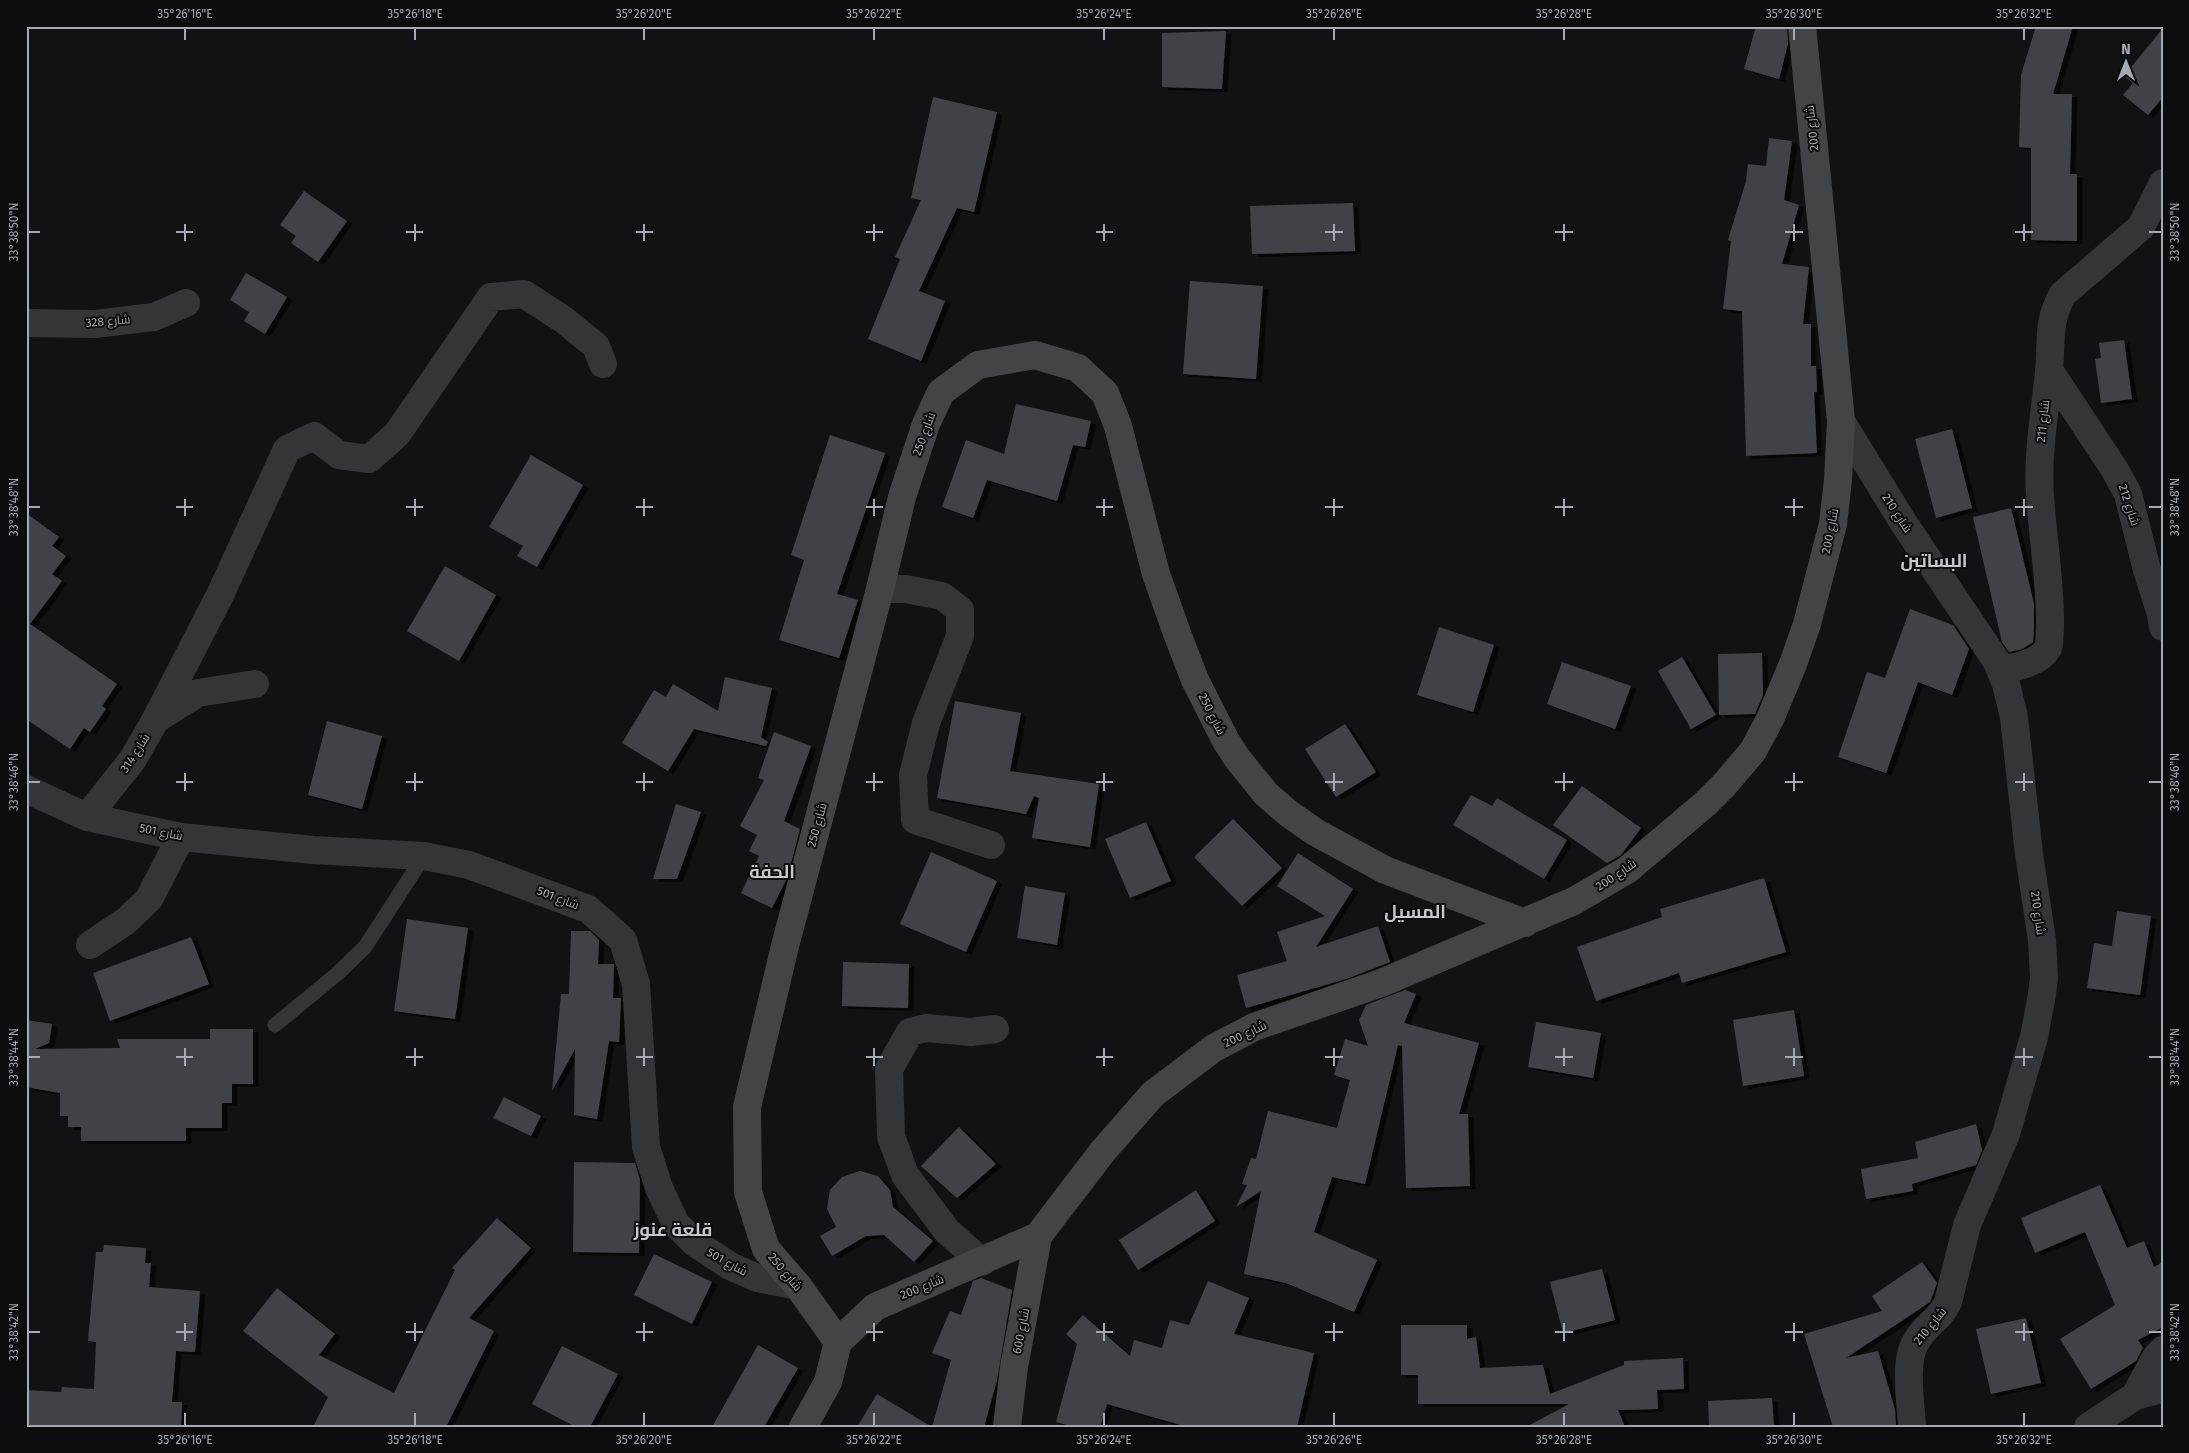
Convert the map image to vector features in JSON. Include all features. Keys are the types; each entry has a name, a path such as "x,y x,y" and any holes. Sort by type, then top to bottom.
{"main road":[{"name":"شارع 200","path":"838,1342 875,1307 1038,1236 1103,1151 1153,1094 1214,1048 1254,1027 1381,983 1574,901 1626,870 1705,804 1753,751 1770,719 1807,624 1827,550 1838,480 1841,420 1802,26"},
{"name":"شارع 250","path":"838,1342 798,1286 766,1249 748,1192 747,1107 785,946 880,589 902,497 926,424 941,392 978,365 1035,355 1078,368 1105,393 1118,426 1156,574 1178,636 1211,714 1226,741 1266,794 1288,813 1315,832 1378,866 1453,897 1525,923"},
{"name":"شارع 600","path":"1007,1427 1014,1367 1038,1236"},
{"path":"803,1427 828,1382 838,1342"}],"street":[{"name":"شارع 211","path":"2001,670 2022,666 2042,656 2049,646 2050,601 2040,498 2040,470 2042,424 2049,370 2051,323 2055,308 2063,294 2141,227 2163,183"},
{"path":"156,719 220,595 286,449 314,436 339,455 369,459 397,434 491,297 524,294 564,320 596,346 603,364"},
{"name":"شارع 328","path":"26,323 95,324 154,317 186,303"},
{"name":"شارع 212","path":"2049,370 2115,470 2128,494 2163,627"},
{"name":"شارع 210","path":"1841,420 1903,522 2001,670 2011,700 2029,854 2042,940 2044,978 2042,994 2034,1037 2006,1134 1968,1225 1944,1312 1915,1341 1910,1354 1912,1427"},
{"path":"880,589 905,589 942,596 960,610 960,636 926,723 913,775 915,820 991,845"},
{"name":"شارع 314","path":"87,817 133,759 156,719 198,693 255,684"},
{"path":"26,789 87,817"},
{"name":"شارع 501","path":"87,817 181,837 314,850 424,856 470,865 588,909 623,940 636,984 646,1147 659,1188 676,1224 695,1243 730,1266 757,1278 798,1286"},
{"path":"90,944 126,921 149,900 181,837"},
{"path":"982,1262 947,1230 905,1175 891,1136 889,1069 910,1032 926,1028 971,1032 995,1029"},
{"path":"2135,1396 2156,1357 2163,1350"},
{"path":"2088,1427 2135,1396 2163,1389"}],"lane":[{"path":"275,1025 337,974 365,948 424,856"}],"building":[{"path":"1756,26 1787,26 1788,44 1779,79 1744,69"},
{"path":"2036,26 2073,26 2053,94 2072,94 2070,174 2077,174 2077,241 2031,240 2031,148 2019,147 2021,75"},
{"path":"2163,28 2163,97 2148,115 2123,95 2133,83 2124,76"},
{"path":"1226,31 1222,89 1162,87 1162,33"},
{"path":"933,97 997,112 974,212 957,208 919,291 945,301 921,361 868,339 900,259 895,257 921,200 911,198"},
{"path":"1769,138 1792,141 1784,200 1799,205 1782,264 1809,267 1803,324 1811,324 1811,366 1816,366 1817,392 1814,392 1817,453 1746,456 1742,311 1723,309 1731,241 1728,240 1746,181 1748,164 1766,166"},
{"path":"304,191 347,221 318,262 291,243 296,236 280,225"},
{"path":"1353,203 1355,251 1252,254 1250,206"},
{"path":"246,273 287,297 265,334 244,321 249,312 230,300"},
{"path":"1190,281 1263,286 1256,379 1183,374"},
{"path":"2124,340 2132,399 2101,403 2095,359 2101,358 2099,343"},
{"path":"1016,404 1091,421 1085,447 1073,445 1057,501 987,480 973,518 942,507 966,440 1004,454"},
{"path":"1952,429 1972,508 1936,518 1915,439"},
{"path":"830,435 885,453 837,594 858,600 839,658 779,640 804,560 791,555"},
{"path":"531,455 583,485 537,567 517,556 523,546 489,527"},
{"path":"2011,508 2034,604 2034,628 2033,642 2022,649 2009,652 2002,642 1973,517"},
{"path":"26,513 59,537 52,546 66,556 52,574 62,581 30,624 117,684 102,706 106,709 90,732 84,728 70,749 26,719"},
{"path":"445,566 496,595 459,661 407,631"},
{"path":"1910,609 1953,625 1969,649 1952,695 1918,682 1886,773 1838,757 1867,672 1885,678"},
{"path":"1439,627 1494,645 1473,712 1417,695"},
{"path":"1762,653 1763,695 1755,714 1719,715 1718,654"},
{"path":"1682,657 1716,715 1691,729 1658,671"},
{"path":"1562,662 1631,686 1615,729 1547,704"},
{"path":"725,677 772,688 761,737 768,742 766,746 694,729 668,771 622,743 654,690 666,697 673,684 718,711"},
{"path":"955,701 1021,713 1010,771 1099,784 1090,847 1032,838 1039,798 1034,796 1026,814 937,798"},
{"path":"327,721 382,736 362,809 308,795"},
{"path":"1345,724 1376,772 1336,797 1305,749"},
{"path":"774,732 811,746 784,821 800,829 787,878 772,908 741,893 759,856 749,851 757,835 740,826 764,780 758,778"},
{"path":"1582,786 1641,828 1621,855 1607,863 1553,825"},
{"path":"1471,795 1492,806 1497,798 1567,840 1544,879 1453,825"},
{"path":"676,804 701,812 677,879 653,879"},
{"path":"1233,819 1282,868 1242,906 1194,857"},
{"path":"1146,822 1171,881 1130,898 1105,839"},
{"path":"931,852 997,881 966,952 900,924"},
{"path":"1298,853 1353,889 1316,947 1378,926 1390,962 1346,979 1246,1008 1237,975 1287,961 1277,932 1325,916 1277,886"},
{"path":"1764,878 1786,952 1682,983 1679,973 1596,1001 1577,947 1662,917 1660,909"},
{"path":"1025,886 1065,893 1057,945 1017,938"},
{"path":"2117,911 2151,916 2140,995 2087,988 2094,943 2112,946"},
{"path":"407,919 468,928 455,1019 394,1011"},
{"path":"571,931 590,931 599,940 598,964 614,964 613,998 621,998 619,1042 609,1041 597,1119 574,1115 575,1049 552,1091 561,994 569,994"},
{"path":"191,937 209,984 110,1021 93,973"},
{"path":"843,962 909,964 908,1008 842,1006"},
{"path":"1405,990 1416,994 1404,1023 1479,1043 1459,1114 1468,1114 1470,1186 1406,1188 1402,1046 1398,1045 1365,1184 1332,1177 1314,1232 1377,1260 1354,1312 1286,1283 1244,1274 1261,1191 1236,1207 1247,1185 1242,1184 1251,1158 1256,1159 1268,1111 1337,1128 1350,1080 1334,1075 1345,1039 1368,1046 1359,1020 1366,1005"},
{"path":"1794,1010 1804,1076 1743,1086 1733,1020"},
{"path":"26,1020 52,1024 49,1043 35,1049 120,1048 117,1039 210,1039 210,1029 253,1029 253,1084 232,1084 232,1103 222,1103 222,1128 186,1128 186,1141 81,1141 81,1127 68,1127 68,1116 60,1116 60,1093 26,1087"},
{"path":"1536,1022 1601,1033 1593,1078 1528,1067"},
{"path":"504,1097 541,1116 531,1136 493,1118"},
{"path":"1976,1124 1982,1150 1976,1165 1912,1184 1913,1191 1866,1199 1861,1169 1918,1158 1915,1142"},
{"path":"959,1127 996,1164 957,1198 921,1166"},
{"path":"574,1162 635,1163 640,1180 639,1253 573,1252"},
{"path":"860,1171 878,1176 890,1190 893,1207 933,1241 914,1262 884,1235 866,1236 832,1256 820,1236 836,1227 827,1209 830,1190 842,1177"},
{"path":"2100,1185 2127,1248 2144,1241 2154,1267 2163,1262 2163,1327 2138,1340 2143,1348 2136,1361 2091,1389 2060,1339 2115,1305 2085,1232 2035,1253 2021,1218"},
{"path":"1196,1190 1215,1221 1138,1270 1119,1240"},
{"path":"497,1218 531,1248 469,1318 494,1331 446,1427 313,1427 328,1397 243,1331 277,1288 335,1334 319,1355 394,1393 455,1270 452,1268"},
{"path":"104,1245 146,1248 145,1263 151,1263 149,1287 200,1291 195,1352 176,1351 172,1402 182,1402 181,1427 26,1427 26,1390 61,1392 62,1387 94,1389 96,1342 88,1341 96,1252 103,1252"},
{"path":"654,1254 712,1282 692,1324 634,1295"},
{"path":"1922,1262 1937,1283 1930,1302 1846,1358 1878,1351 1895,1410 1896,1427 1833,1427 1804,1334 1882,1311 1872,1296"},
{"path":"1602,1269 1615,1320 1563,1333 1550,1282"},
{"path":"981,1278 1012,1290 997,1380 984,1427 932,1427 951,1360 932,1353 950,1311 961,1315 973,1281"},
{"path":"1208,1281 1249,1298 1234,1334 1314,1353 1297,1427 1188,1427 1107,1404 1100,1427 1074,1427 1056,1422 1077,1344 1066,1334 1083,1315 1130,1356 1134,1340 1162,1348 1170,1320 1189,1325"},
{"path":"2026,1318 2041,1383 1991,1394 1976,1329"},
{"path":"1401,1325 1467,1325 1467,1339 1476,1337 1480,1368 1543,1365 1550,1394 1624,1365 1624,1361 1683,1358 1684,1389 1657,1390 1658,1409 1618,1410 1625,1427 1526,1427 1569,1404 1418,1404 1418,1375 1401,1375"},
{"path":"758,1345 798,1368 764,1427 712,1427"},
{"path":"562,1346 618,1374 590,1427 576,1427 532,1404"},
{"path":"877,1394 932,1427 857,1427"},
{"path":"1772,1398 1774,1427 1709,1427 1708,1401"}],"district":[{"name":"البساتين","path":"1934,561"},
{"name":"الحفة","path":"772,872"},
{"name":"المسيل","path":"1415,912"},
{"name":"قلعة عنوز","path":"673,1230"}]}
